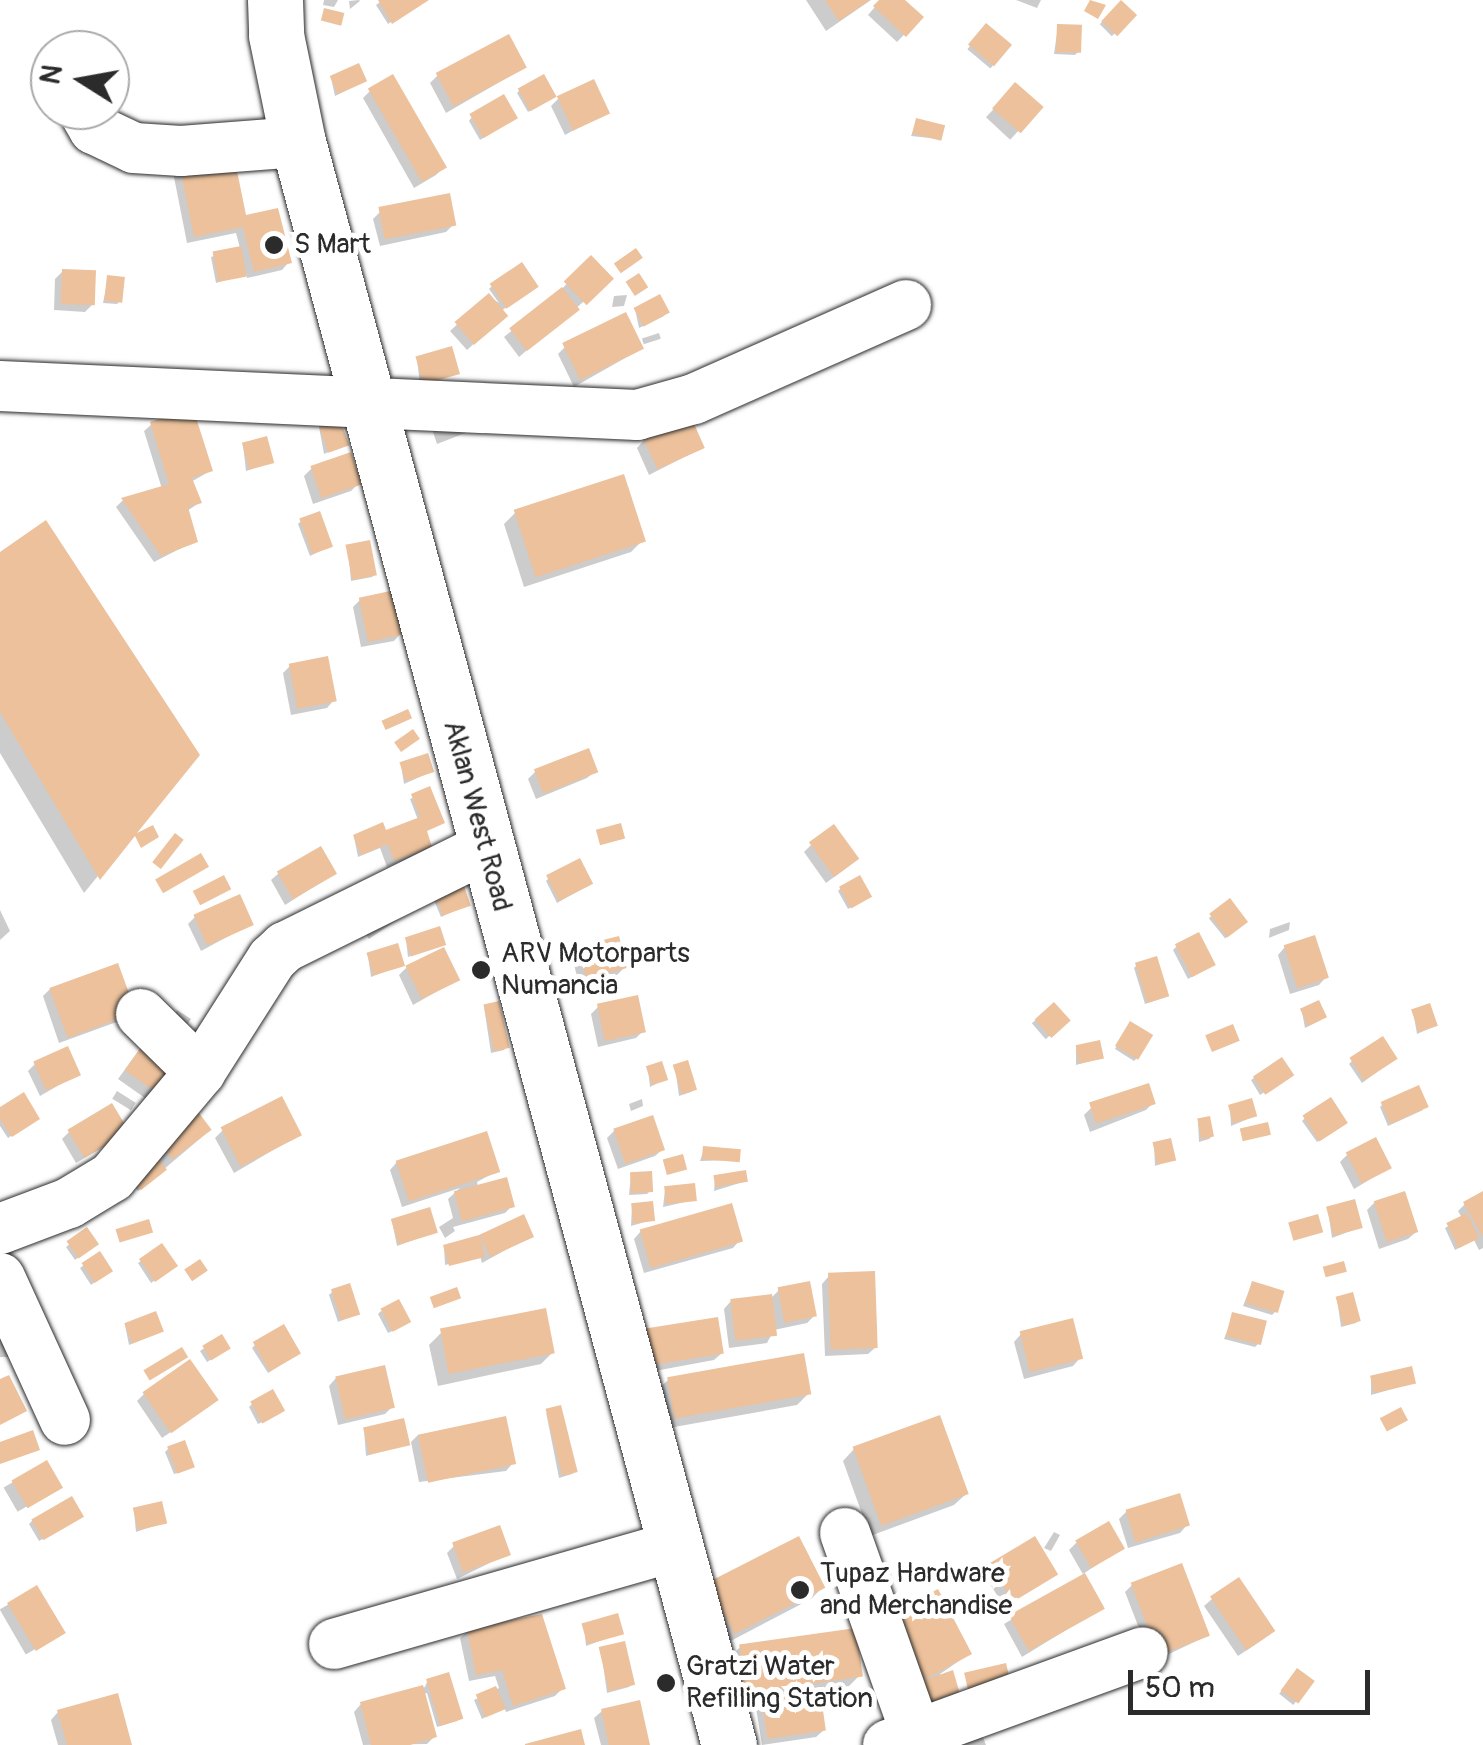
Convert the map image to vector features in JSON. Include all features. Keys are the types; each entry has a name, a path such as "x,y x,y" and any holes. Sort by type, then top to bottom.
{"main road":[{"name":"Aklan West Road","path":"275,0 276,36 298,142 729,1745"}],"street":[{"path":"96,130 134,148 181,152 298,142"},
{"path":"0,386 637,415 694,399 906,306"},
{"path":"0,1229 69,1203 112,1177 200,1072 272,960 285,947 485,848"},
{"path":"141,1014 200,1072"},
{"path":"0,1278 65,1420"},
{"path":"844,1533 902,1740 1144,1652"},
{"path":"334,1644 675,1546"}],"building":[{"path":"378,0 429,0 392,24"},
{"path":"825,0 870,0 839,21"},
{"path":"879,0 905,0 924,17 906,37 873,6"},
{"path":"1090,0 1106,5 1098,19 1084,11"},
{"path":"1121,0 1137,15 1117,36 1101,21"},
{"path":"324,8 344,13 341,26 321,21"},
{"path":"986,23 1012,45 994,66 968,44"},
{"path":"1057,24 1082,25 1081,53 1056,52"},
{"path":"509,34 527,68 454,107 436,73"},
{"path":"359,63 367,81 338,94 330,76"},
{"path":"393,74 447,168 422,182 368,88"},
{"path":"544,74 557,97 530,111 518,89"},
{"path":"594,79 610,113 573,131 557,96"},
{"path":"1015,82 1044,107 1021,133 992,108"},
{"path":"504,94 518,118 483,138 469,114"},
{"path":"916,118 945,125 941,141 912,134"},
{"path":"233,151 246,215 278,208 292,263 254,272 243,227 194,237 179,162"},
{"path":"450,193 456,225 385,239 378,207"},
{"path":"241,246 247,276 218,282 213,252"},
{"path":"636,248 643,258 621,273 614,263"},
{"path":"591,255 614,279 587,305 564,281"},
{"path":"522,262 539,287 506,309 490,284"},
{"path":"62,269 96,270 95,305 61,304"},
{"path":"639,273 648,287 635,296 626,282"},
{"path":"107,275 125,277 122,303 104,301"},
{"path":"562,287 580,310 527,351 509,328"},
{"path":"489,293 508,316 474,345 455,322"},
{"path":"660,294 670,313 643,327 634,308"},
{"path":"626,312 644,349 580,380 562,343"},
{"path":"452,346 460,374 423,384 415,356"},
{"path":"193,408 213,471 192,478 202,503 188,507 198,542 161,556 121,498 169,484 150,422"},
{"path":"339,417 349,445 329,453 318,425"},
{"path":"691,417 705,448 657,469 643,438"},
{"path":"267,436 274,463 249,470 242,443"},
{"path":"351,452 362,484 321,498 310,466"},
{"path":"624,474 646,542 536,577 514,510"},
{"path":"320,511 333,547 312,554 299,519"},
{"path":"46,520 200,755 137,833 153,825 159,837 141,848 135,836 100,880 0,712 0,552"},
{"path":"370,540 377,575 352,580 345,545"},
{"path":"395,590 404,634 368,642 359,598"},
{"path":"328,656 337,701 298,709 289,664"},
{"path":"408,709 412,718 386,730 382,721"},
{"path":"413,729 420,739 401,752 394,742"},
{"path":"589,748 598,772 543,793 534,769"},
{"path":"428,753 434,772 406,781 399,762"},
{"path":"430,786 445,823 427,831 432,847 394,861 388,844 361,855 353,835 383,822 386,830 420,817 411,794"},
{"path":"621,823 625,838 600,845 596,830"},
{"path":"834,824 859,859 834,877 809,842"},
{"path":"175,833 184,840 161,869 152,862"},
{"path":"321,846 337,874 293,899 277,872"},
{"path":"201,853 209,867 163,893 155,880"},
{"path":"580,858 593,884 559,901 546,875"},
{"path":"224,875 231,889 200,905 193,891"},
{"path":"860,875 872,897 851,909 839,887"},
{"path":"463,883 471,906 442,915 435,893"},
{"path":"240,894 254,925 207,946 193,915"},
{"path":"1230,898 1248,922 1227,938 1209,914"},
{"path":"440,926 446,945 411,956 405,937"},
{"path":"1199,932 1216,965 1192,977 1175,944"},
{"path":"1315,935 1329,978 1298,988 1284,945"},
{"path":"619,936 627,968 586,978 578,946"},
{"path":"398,943 405,966 373,976 366,953"},
{"path":"444,947 460,980 422,999 405,966"},
{"path":"1157,956 1169,996 1147,1003 1135,963"},
{"path":"118,963 136,1013 68,1038 49,988"},
{"path":"638,995 646,1032 605,1041 597,1004"},
{"path":"1319,1000 1327,1017 1308,1026 1300,1009"},
{"path":"499,1001 510,1048 494,1051 483,1005"},
{"path":"1054,1002 1071,1021 1051,1038 1035,1019"},
{"path":"1430,1003 1438,1026 1419,1032 1411,1010"},
{"path":"1130,1021 1153,1035 1138,1060 1115,1046"},
{"path":"1233,1024 1240,1041 1212,1052 1205,1035"},
{"path":"1383,1036 1398,1059 1364,1080 1349,1058"},
{"path":"146,1040 176,1061 155,1092 125,1070"},
{"path":"1100,1040 1104,1059 1079,1064 1076,1045"},
{"path":"68,1046 81,1075 46,1091 33,1061"},
{"path":"1282,1057 1294,1075 1265,1095 1253,1077"},
{"path":"688,1060 697,1090 682,1094 673,1065"},
{"path":"662,1061 668,1080 652,1085 646,1066"},
{"path":"1149,1083 1156,1104 1096,1123 1089,1102"},
{"path":"1419,1085 1429,1107 1390,1124 1381,1102"},
{"path":"24,1092 40,1119 12,1137 0,1119 0,1107"},
{"path":"282,1096 302,1135 240,1167 221,1127"},
{"path":"1331,1097 1348,1123 1319,1142 1302,1116"},
{"path":"1252,1098 1257,1116 1233,1123 1228,1105"},
{"path":"112,1103 129,1131 84,1158 67,1130"},
{"path":"196,1109 212,1130 173,1159 157,1138"},
{"path":"653,1115 665,1150 625,1164 613,1129"},
{"path":"1210,1116 1214,1137 1201,1139 1197,1118"},
{"path":"1268,1122 1271,1135 1243,1141 1240,1129"},
{"path":"487,1131 500,1172 409,1202 396,1161"},
{"path":"1376,1137 1392,1168 1362,1184 1346,1152"},
{"path":"1171,1138 1176,1160 1158,1165 1152,1142"},
{"path":"703,1146 741,1149 740,1162 702,1159"},
{"path":"149,1147 167,1170 141,1190 123,1167"},
{"path":"683,1154 687,1169 667,1175 663,1159"},
{"path":"746,1170 748,1182 715,1187 713,1175"},
{"path":"652,1171 653,1192 631,1193 630,1172"},
{"path":"507,1177 515,1207 462,1221 454,1191"},
{"path":"695,1183 697,1201 666,1204 664,1186"},
{"path":"1405,1191 1418,1232 1387,1242 1374,1201"},
{"path":"1483,1191 1483,1237 1463,1202"},
{"path":"1355,1199 1363,1228 1334,1236 1326,1207"},
{"path":"653,1201 655,1221 633,1223 631,1203"},
{"path":"732,1203 743,1241 651,1268 640,1229"},
{"path":"430,1207 438,1233 399,1245 391,1219"},
{"path":"1467,1213 1479,1238 1459,1248 1446,1223"},
{"path":"524,1214 534,1237 490,1257 480,1236 485,1257 449,1266 443,1245 479,1235"},
{"path":"1318,1214 1323,1232 1293,1241 1288,1223"},
{"path":"149,1219 153,1232 120,1243 116,1229"},
{"path":"87,1227 99,1244 79,1259 67,1241"},
{"path":"162,1243 178,1266 155,1282 139,1259"},
{"path":"100,1251 113,1271 95,1283 82,1263"},
{"path":"200,1259 208,1271 192,1281 184,1270"},
{"path":"1344,1261 1347,1272 1326,1277 1323,1267"},
{"path":"875,1271 878,1348 831,1350 828,1273"},
{"path":"810,1281 817,1316 784,1323 778,1287"},
{"path":"1252,1281 1285,1291 1278,1313 1245,1303"},
{"path":"350,1283 360,1314 341,1321 331,1289"},
{"path":"457,1287 461,1298 434,1308 430,1297"},
{"path":"1353,1292 1361,1321 1343,1326 1336,1297"},
{"path":"772,1294 777,1336 735,1341 730,1299"},
{"path":"399,1299 411,1322 393,1332 380,1309"},
{"path":"546,1308 555,1353 449,1374 440,1329"},
{"path":"156,1311 164,1332 132,1344 124,1323"},
{"path":"1232,1312 1267,1321 1261,1345 1226,1336"},
{"path":"718,1317 724,1354 639,1367 633,1330"},
{"path":"1073,1318 1083,1359 1030,1372 1020,1331"},
{"path":"284,1324 301,1353 270,1371 253,1342"},
{"path":"222,1334 231,1349 211,1360 202,1346"},
{"path":"182,1347 188,1357 150,1380 143,1370"},
{"path":"804,1353 811,1394 674,1418 667,1377"},
{"path":"190,1359 219,1400 171,1433 142,1392"},
{"path":"385,1365 395,1408 345,1419 335,1376"},
{"path":"1412,1366 1416,1384 1374,1393 1370,1376"},
{"path":"9,1375 27,1411 0,1425 0,1379"},
{"path":"273,1389 285,1411 262,1423 250,1402"},
{"path":"561,1405 578,1472 562,1476 545,1409"},
{"path":"1401,1407 1408,1420 1387,1432 1380,1418"},
{"path":"940,1415 969,1494 881,1526 853,1447"},
{"path":"506,1416 516,1464 428,1483 418,1435"},
{"path":"404,1418 410,1445 369,1455 363,1427"},
{"path":"33,1430 40,1450 0,1464 0,1442"},
{"path":"185,1440 195,1467 177,1474 167,1446"},
{"path":"47,1460 63,1488 27,1508 11,1480"},
{"path":"1180,1493 1190,1526 1135,1542 1125,1510"},
{"path":"72,1496 84,1517 43,1540 31,1520"},
{"path":"162,1501 167,1523 138,1530 133,1508"},
{"path":"1109,1521 1125,1549 1091,1568 1075,1540"},
{"path":"500,1525 511,1555 463,1573 452,1542"},
{"path":"799,1536 825,1588 734,1634 708,1582"},
{"path":"1035,1536 1058,1575 1013,1602 990,1563"},
{"path":"1182,1563 1210,1636 1159,1656 1131,1583"},
{"path":"1085,1573 1105,1609 1029,1651 1009,1615"},
{"path":"1239,1577 1275,1631 1246,1650 1210,1597"},
{"path":"37,1585 66,1633 36,1651 7,1603"},
{"path":"938,1589 972,1654 922,1681 953,1670 962,1701 922,1714 878,1621"},
{"path":"618,1613 624,1634 588,1645 581,1623"},
{"path":"542,1614 566,1689 513,1706 502,1670 476,1675 467,1629"},
{"path":"856,1628 863,1677 746,1693 739,1644"},
{"path":"625,1641 635,1685 609,1691 599,1647"},
{"path":"1006,1663 1011,1684 969,1694 964,1673"},
{"path":"1297,1668 1315,1681 1298,1704 1281,1691"},
{"path":"449,1672 463,1719 440,1726 426,1679"},
{"path":"423,1685 437,1737 410,1745 371,1745 360,1702"},
{"path":"496,1686 506,1709 486,1718 476,1695"},
{"path":"820,1689 826,1731 767,1739 762,1697"},
{"path":"118,1693 132,1745 67,1745 57,1710"},
{"path":"640,1700 650,1745 609,1745 601,1709"},
{"path":"581,1729 585,1745 525,1745 525,1744"}],"place":[{"name":"S Mart","path":"274,245"},
{"name":"ARV Motorparts Numancia","path":"481,970"},
{"name":"Tupaz Hardware and Merchandise","path":"800,1590"},
{"name":"Gratzi Water Refilling Station","path":"666,1683"}]}
